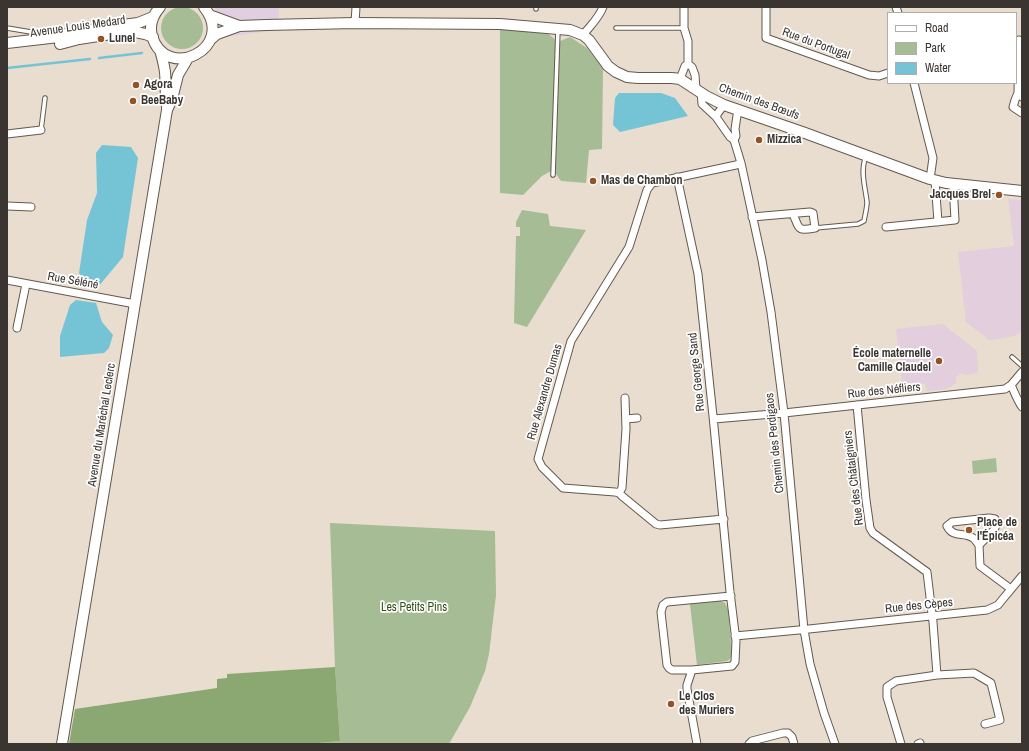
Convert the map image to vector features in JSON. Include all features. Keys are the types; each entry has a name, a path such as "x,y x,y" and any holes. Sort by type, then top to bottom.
{"street":[{"path":"152,37 151,29 153,17 160,7"},
{"path":"355,23 356,7"},
{"path":"160,50 176,58 188,58 203,50 210,40 217,34 239,26 355,23 500,24 558,28 570,30 583,35 594,22 603,7"},
{"path":"680,79 685,66 688,64 688,41 684,28 684,7"},
{"name":"Rue du Portugal","path":"766,7 766,38 869,75 879,76 887,74"},
{"path":"206,11 239,26"},
{"path":"206,11 211,20 212,30 210,40"},
{"name":"Avenue Louis Medard","path":"7,43 67,36 73,33 138,23 153,17"},
{"name":"Avenue Louis Medard","path":"7,49 64,43 79,39 124,32 135,32 152,37"},
{"name":"Chemin des Bœufs","path":"583,35 589,40 608,66 627,77 680,79 706,96 724,105 932,179 953,184 1022,191"},
{"name":"Avenue du Maréchal Leclerc","path":"152,37 160,50 164,61 168,110"},
{"path":"1019,40 1020,95 1015,100 1013,107 1022,114"},
{"name":"Avenue du Maréchal Leclerc","path":"62,744 168,110 178,75 188,58"},
{"name":"Chemin des Perdigaos","path":"688,64 692,67 702,104 716,117 730,137 734,140 741,163 762,260 771,312 784,413 804,630 810,664 835,744"},
{"path":"914,84 933,158 932,179 938,222"},
{"path":"716,117 724,105"},
{"name":"Chemin des Perdigaos","path":"734,140 736,136 738,109"},
{"path":"7,134 41,130"},
{"name":"Rue Alexandre Dumas","path":"619,493 563,488 542,466 538,459 571,341 629,247 646,190 652,183 741,163"},
{"name":"Rue George Sand","path":"677,177 698,274 736,636 736,659 732,666 692,670"},
{"path":"886,227 955,220 953,184"},
{"path":"7,206 31,207"},
{"path":"752,217 810,212 813,213 815,228 800,229 793,214"},
{"name":"Rue Séléné","path":"7,280 135,304"},
{"path":"17,328 26,284"},
{"path":"1022,372 1011,385 1022,407"},
{"name":"Rue des Néfliers","path":"714,419 784,413 1005,389 1011,385"},
{"path":"625,398 626,430 622,488 619,493 656,524 660,525 724,519"},
{"name":"Rue des Châtaigniers","path":"857,405 870,528 873,533 927,572 937,675"},
{"path":"626,419 637,418"},
{"path":"979,545 994,530 996,525 995,519 989,518 952,522 947,526 956,534 973,538 979,545 980,566 1017,586"},
{"name":"Rue des Cèpes","path":"736,636 987,610 998,605 1017,586 1022,576"},
{"path":"697,744 687,689 692,670 672,670 667,665 661,612 663,605 667,602 731,596"},
{"path":"901,744 887,697 887,688 896,681 937,675 974,673 990,684 1000,720 985,724"},
{"path":"749,744 752,741 788,733 792,737 794,744"}],"lane":[{"path":"7,28 30,32 67,31 73,33"},
{"path":"552,175 558,28"},
{"path":"616,28 684,28"},
{"path":"41,130 45,98"},
{"path":"815,228 858,224 864,221 867,204 863,163 866,155"},
{"path":"1012,357 1022,366"}],"shaded area":[{"path":"215,7 279,7 278,30 225,37"},
{"path":"1008,199 1022,200 1022,332 1014,336 989,340 966,322 958,252 1014,246"},
{"name":"École maternelle Camille Claudel","path":"943,324 977,351 977,373 966,375 962,373 956,377 956,383 945,389 927,391 925,384 909,385 909,392 903,392 896,329"}],"green space":[{"path":"182,7 197,13 203,28 197,43 182,49 167,43 161,28 167,13"},
{"path":"500,29 545,31 558,42 570,37 587,48 603,69 602,149 589,150 586,183 561,181 553,170 542,176 523,195 500,193"},
{"path":"522,210 548,214 550,226 586,230 527,327 514,323 516,236 520,236 520,227 516,227 516,222"},
{"path":"996,458 997,472 973,474 972,461"},
{"name":"Les Petits Pins","path":"330,523 495,531 496,595 489,654 485,671 470,707 449,744 309,744 340,741 335,667"},
{"path":"720,601 725,603 728,609 732,655 727,661 697,665 690,604"},
{"path":"335,667 340,741 309,744 69,744 75,709 217,688 217,679 227,678 227,674"}],"water":[{"path":"619,93 661,93 675,98 688,116 620,132 613,125 615,98"},
{"path":"102,145 131,147 138,158 123,257 98,287 84,284 79,273 87,220 97,193 96,153"},
{"path":"76,300 96,303 102,322 113,335 109,348 104,353 60,357 60,336 70,305"}],"waterway":[{"path":"99,58 142,53"},
{"path":"7,68 90,59"}],"place":[{"name":"Lunel","path":"101,39"},
{"name":"Agora","path":"136,85"},
{"name":"BeeBaby","path":"133,101"},
{"name":"Mizzica","path":"759,140"},
{"name":"Mas de Chambon","path":"593,181"},
{"name":"Jacques Brel","path":"999,195"},
{"name":"École maternelle Camille Claudel","path":"939,361"},
{"name":"Place de l'Épicéa","path":"969,530"},
{"name":"Le Clos des Muriers","path":"671,704"}]}
